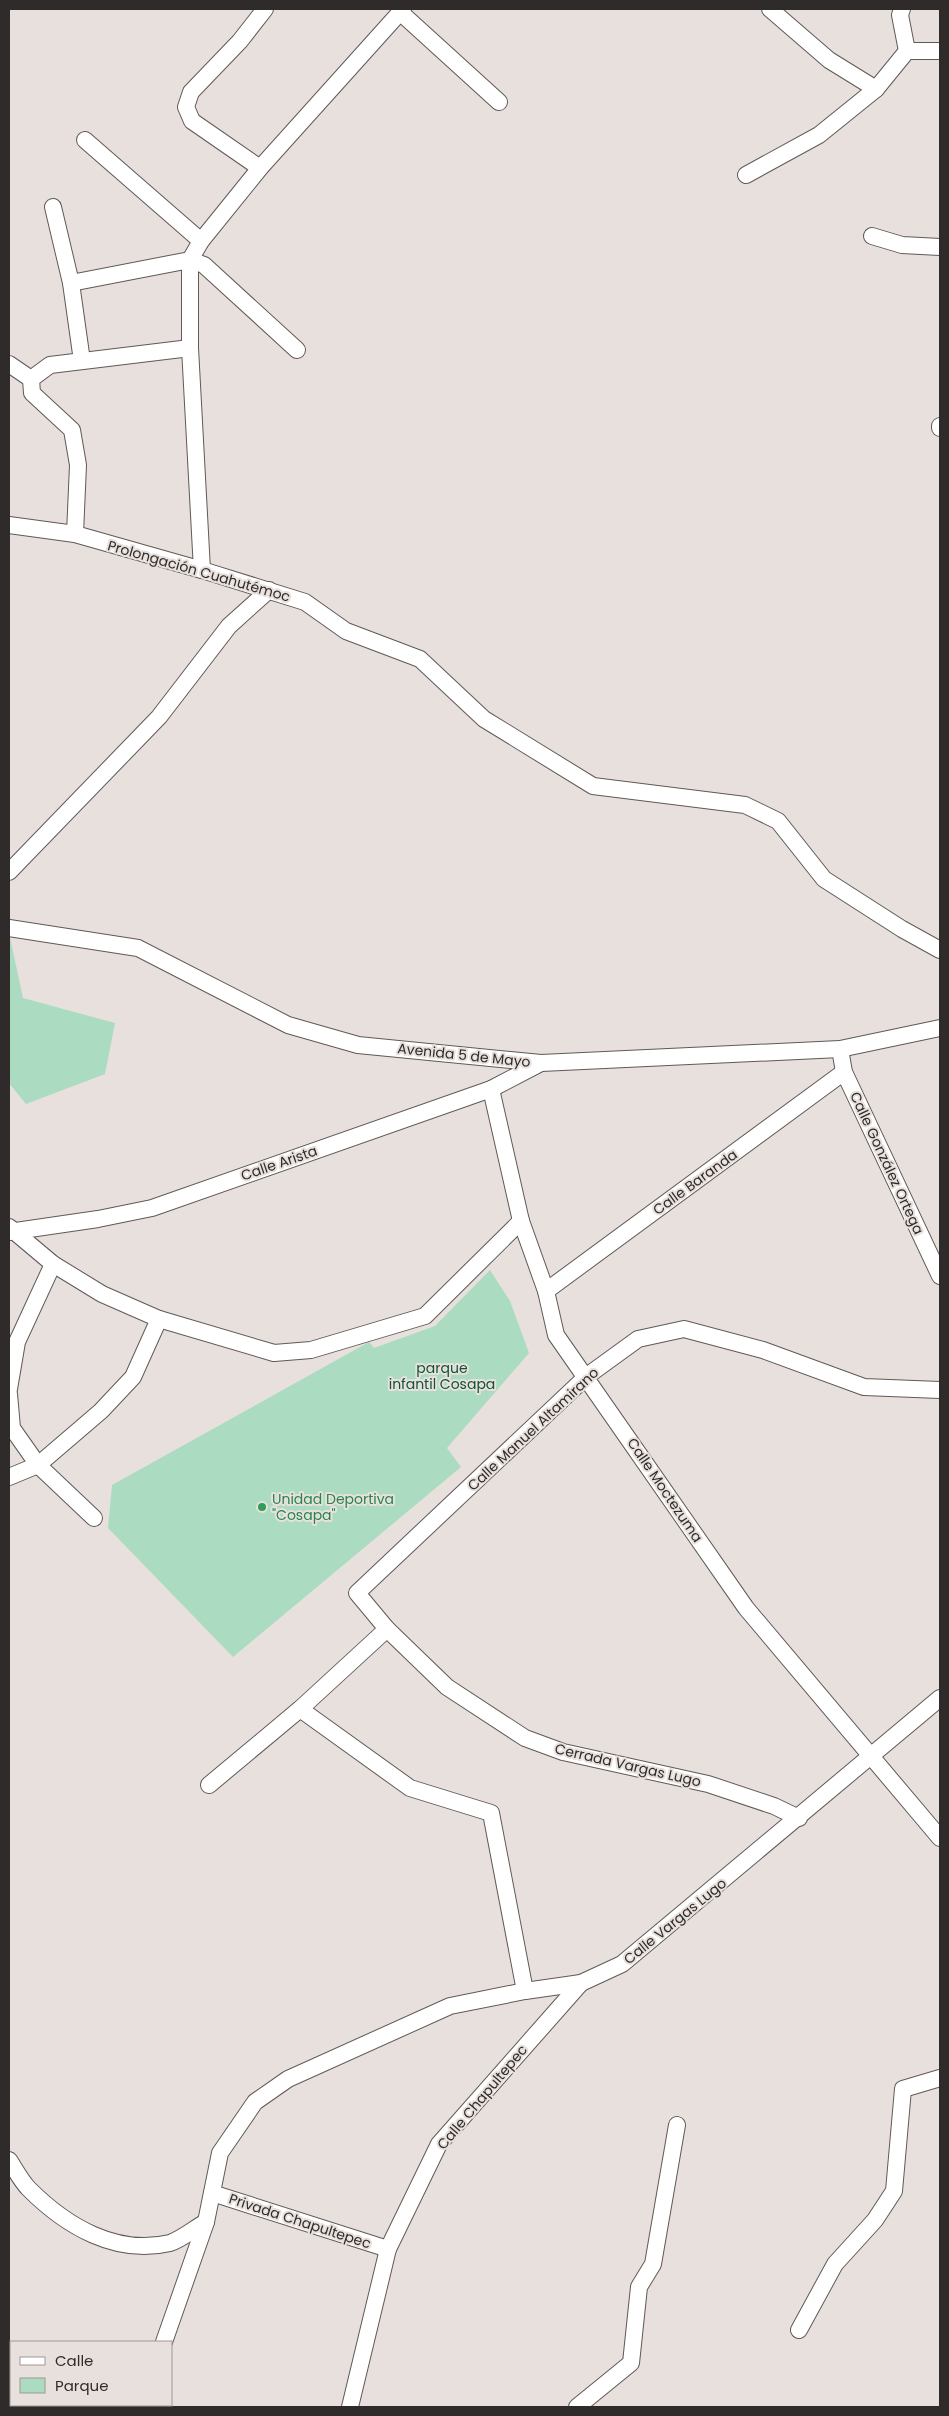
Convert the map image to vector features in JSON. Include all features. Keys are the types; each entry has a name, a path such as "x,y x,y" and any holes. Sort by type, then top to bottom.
{"street":[{"path":"260,168 192,121 186,107 191,92 240,41 265,9"},
{"path":"902,9 900,16 907,51"},
{"path":"202,570 190,348 190,260 201,241 260,168 402,10 499,102"},
{"path":"772,10 829,60 876,89"},
{"path":"907,51 940,51"},
{"path":"746,175 819,135 876,89 907,51"},
{"path":"85,140 201,241"},
{"path":"53,207 71,282 82,361"},
{"path":"872,236 902,245 940,247"},
{"path":"71,282 190,260 204,264 297,350"},
{"path":"31,379 50,365 190,348"},
{"path":"9,364 31,379"},
{"path":"31,379 32,393 72,430 78,465 75,534"},
{"name":"Prolongación Cuahutémoc","path":"9,525 75,534 305,602 346,631 420,659 484,719 593,786 745,805 778,822 824,879 902,929 940,950"},
{"path":"10,865 159,717 229,626 269,590"},
{"name":"Avenida 5 de Mayo","path":"9,928 138,948 288,1025 358,1045 541,1063 840,1049 940,1028"},
{"name":"Calle González Ortega","path":"840,1049 844,1072 940,1276"},
{"name":"Calle Arista","path":"11,1230 98,1219 152,1208 491,1088 541,1063"},
{"name":"Calle Baranda","path":"546,1291 844,1072"},
{"name":"Calle Moctezuma","path":"491,1088 521,1221 546,1291 556,1335 587,1376 746,1608 940,1838"},
{"path":"11,1230 53,1264 102,1294 159,1318 274,1353 311,1350 425,1316 521,1221"},
{"path":"9,1389 17,1342 53,1264"},
{"path":"9,1477 38,1465 101,1411 133,1377 159,1318"},
{"name":"Calle Manuel Altamirano","path":"357,1593 587,1376 638,1339 684,1329 763,1350 864,1387 940,1390"},
{"path":"9,1394 12,1428 38,1465 94,1518"},
{"name":"Cerrada Vargas Lugo","path":"357,1593 387,1629 447,1687 525,1738 563,1752 708,1784 774,1806 799,1818"},
{"path":"209,1785 300,1709 387,1629"},
{"name":"Calle Vargas Lugo","path":"212,2193 220,2153 255,2102 288,2079 450,2006 525,1991 581,1983 622,1964 799,1818 869,1756 940,1698"},
{"path":"300,1709 410,1788 491,1812 525,1991"},
{"name":"Calle Chapultepec","path":"350,2407 388,2249 439,2144 581,1983"},
{"path":"800,2330 835,2264 875,2220 894,2191 903,2089 940,2078"},
{"path":"576,2407 631,2363 639,2287 653,2264 677,2125"},
{"path":"9,2160 28,2188 68,2222 107,2242 142,2248 172,2242 206,2222"},
{"path":"164,2341 206,2222 212,2193"},
{"name":"Privada Chapultepec","path":"212,2193 388,2249"}],"green space":[{"path":"9,933 23,998 115,1023 105,1074 26,1104 9,1083"},
{"name":"Unidad Deportiva \"Cosapa\"","path":"490,1270 510,1301 529,1353 447,1448 461,1467 233,1657 108,1528 112,1485 369,1342 374,1348 435,1326"}],"place":[{"name":"Unidad Deportiva \"Cosapa\"","path":"262,1507"}],"park label":[{"name":"parque infantil Cosapa","path":"442,1376"}]}
